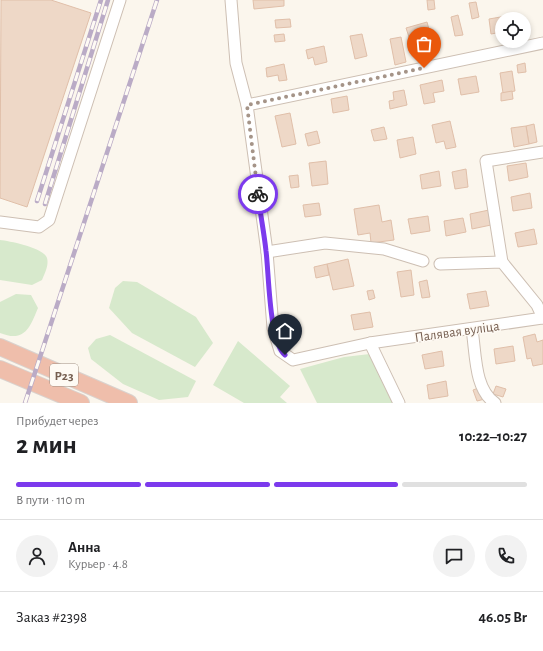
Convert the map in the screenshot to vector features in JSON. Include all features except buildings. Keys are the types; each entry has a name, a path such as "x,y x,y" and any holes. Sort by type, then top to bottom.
{"highway":[{"name":"Р23","path":"0,347 129,403"},
{"name":"Р23","path":"0,369 81,403"}],"street":[{"path":"0,222 39,227 49,220 120,0"},
{"path":"231,0 236,62 247,105 266,252 326,243 384,249 423,261"},
{"path":"247,105 543,43"},
{"path":"543,152 486,161 502,262 537,305 543,318"},
{"name":"Палявая вуліца","path":"266,252 273,328 280,351 293,360 370,343 472,330 543,318"},
{"path":"440,264 502,262"},
{"path":"472,330 481,385 488,398 495,403"},
{"path":"370,343 399,403"}],"green space":[{"path":"0,240 33,248 45,254 47,263 42,280 32,285 0,280"},
{"path":"123,281 137,282 196,317 213,343 195,367 132,333 109,308 115,288"},
{"path":"16,294 31,295 38,308 29,327 25,331 15,336 8,336 0,333 0,302"},
{"path":"110,335 196,381 188,397 159,400 123,384 91,359 88,348 96,339"},
{"path":"238,341 290,386 280,397 287,403 244,403 213,385"},
{"path":"370,354 393,403 317,403 300,369 344,357"}],"railway":[{"path":"37,201 101,0"},
{"path":"45,204 108,0"},
{"path":"25,403 157,0"}],"way so far":[{"path":"258,194 247,105 424,68"}],"route":[{"path":"258,194 266,252 273,328 280,351 285,355"}]}
